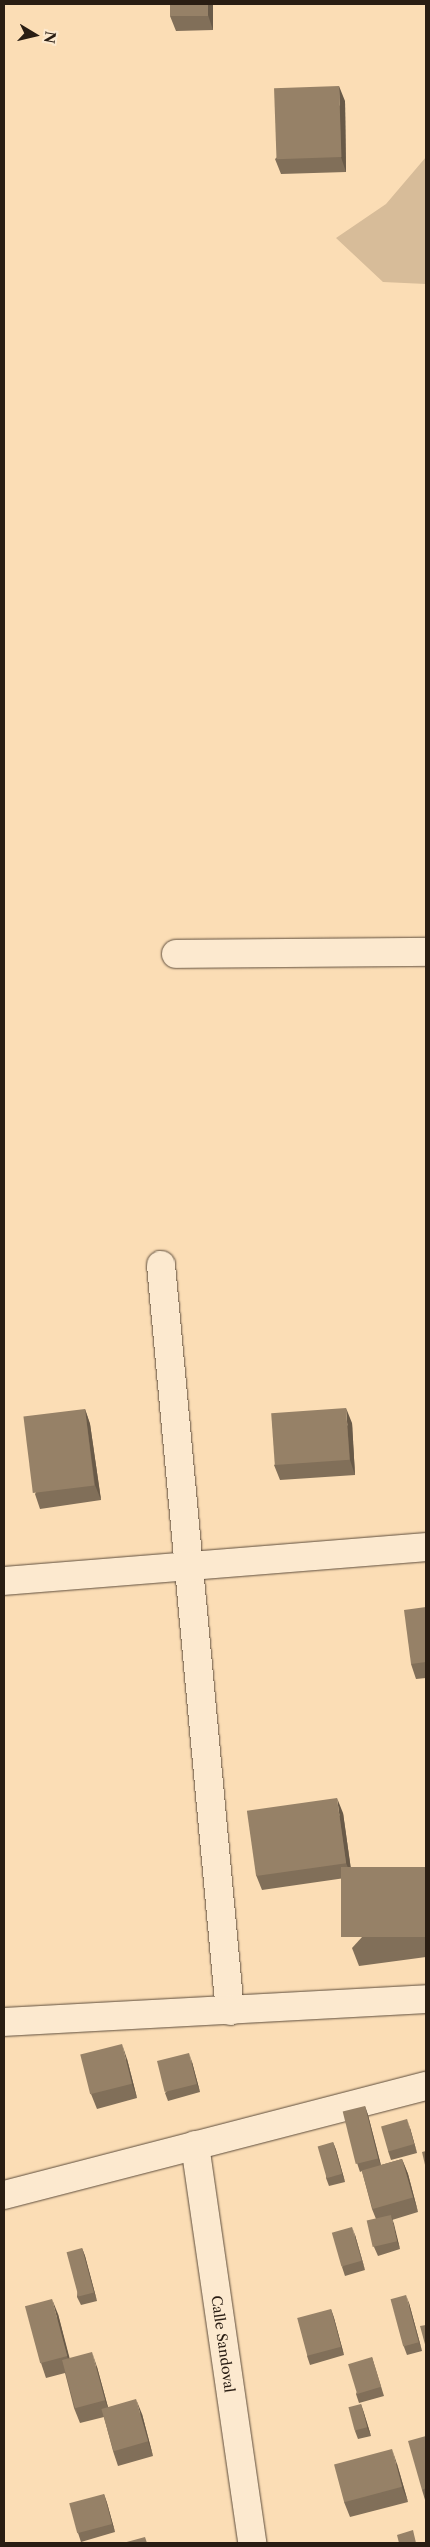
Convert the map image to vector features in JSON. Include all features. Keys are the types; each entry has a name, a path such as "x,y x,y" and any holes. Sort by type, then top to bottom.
{"street":[{"path":"176,954 426,952"},
{"path":"161,1265 230,2011"},
{"path":"4,1581 426,1547"},
{"path":"4,2022 426,1999"},
{"path":"4,2195 426,2086"},
{"name":"Calle Sandoval","path":"195,2145 252,2543"}],"shaded area":[{"path":"426,157 426,284 383,282 336,238 386,204"}],"building":[{"path":"170,4 208,4 208,16 170,16"},
{"path":"339,86 341,157 277,159 274,88"},
{"path":"346,1408 350,1460 275,1465 271,1413"},
{"path":"85,1409 94,1485 33,1493 23,1417"},
{"path":"426,1607 426,1662 411,1664 404,1610"},
{"path":"337,1798 346,1863 256,1876 247,1811"},
{"path":"341,1867 426,1867 426,1937 341,1937"},
{"path":"122,2044 132,2084 90,2094 80,2054"},
{"path":"189,2053 197,2084 165,2092 157,2061"},
{"path":"365,2106 378,2158 356,2164 343,2112"},
{"path":"407,2119 414,2144 388,2151 381,2126"},
{"path":"333,2142 342,2174 327,2178 318,2146"},
{"path":"426,2151 426,2169 422,2152"},
{"path":"402,2159 413,2197 373,2209 362,2171"},
{"path":"391,2215 397,2241 373,2247 367,2221"},
{"path":"352,2227 362,2261 341,2266 332,2233"},
{"path":"82,2248 94,2292 78,2297 67,2252"},
{"path":"406,2295 419,2342 403,2346 391,2299"},
{"path":"52,2299 67,2356 40,2363 25,2306"},
{"path":"331,2309 341,2347 307,2356 297,2318"},
{"path":"426,2325 426,2348 420,2326"},
{"path":"92,2352 105,2400 75,2408 62,2360"},
{"path":"372,2357 381,2387 357,2394 348,2364"},
{"path":"136,2399 148,2441 114,2451 101,2409"},
{"path":"361,2404 367,2427 355,2431 348,2407"},
{"path":"426,2436 426,2488 422,2490 408,2441"},
{"path":"392,2449 402,2487 344,2502 334,2465"},
{"path":"104,2494 112,2524 77,2533 69,2503"},
{"path":"413,2530 416,2543 399,2543 397,2535"},
{"path":"145,2537 147,2543 123,2543"}]}
